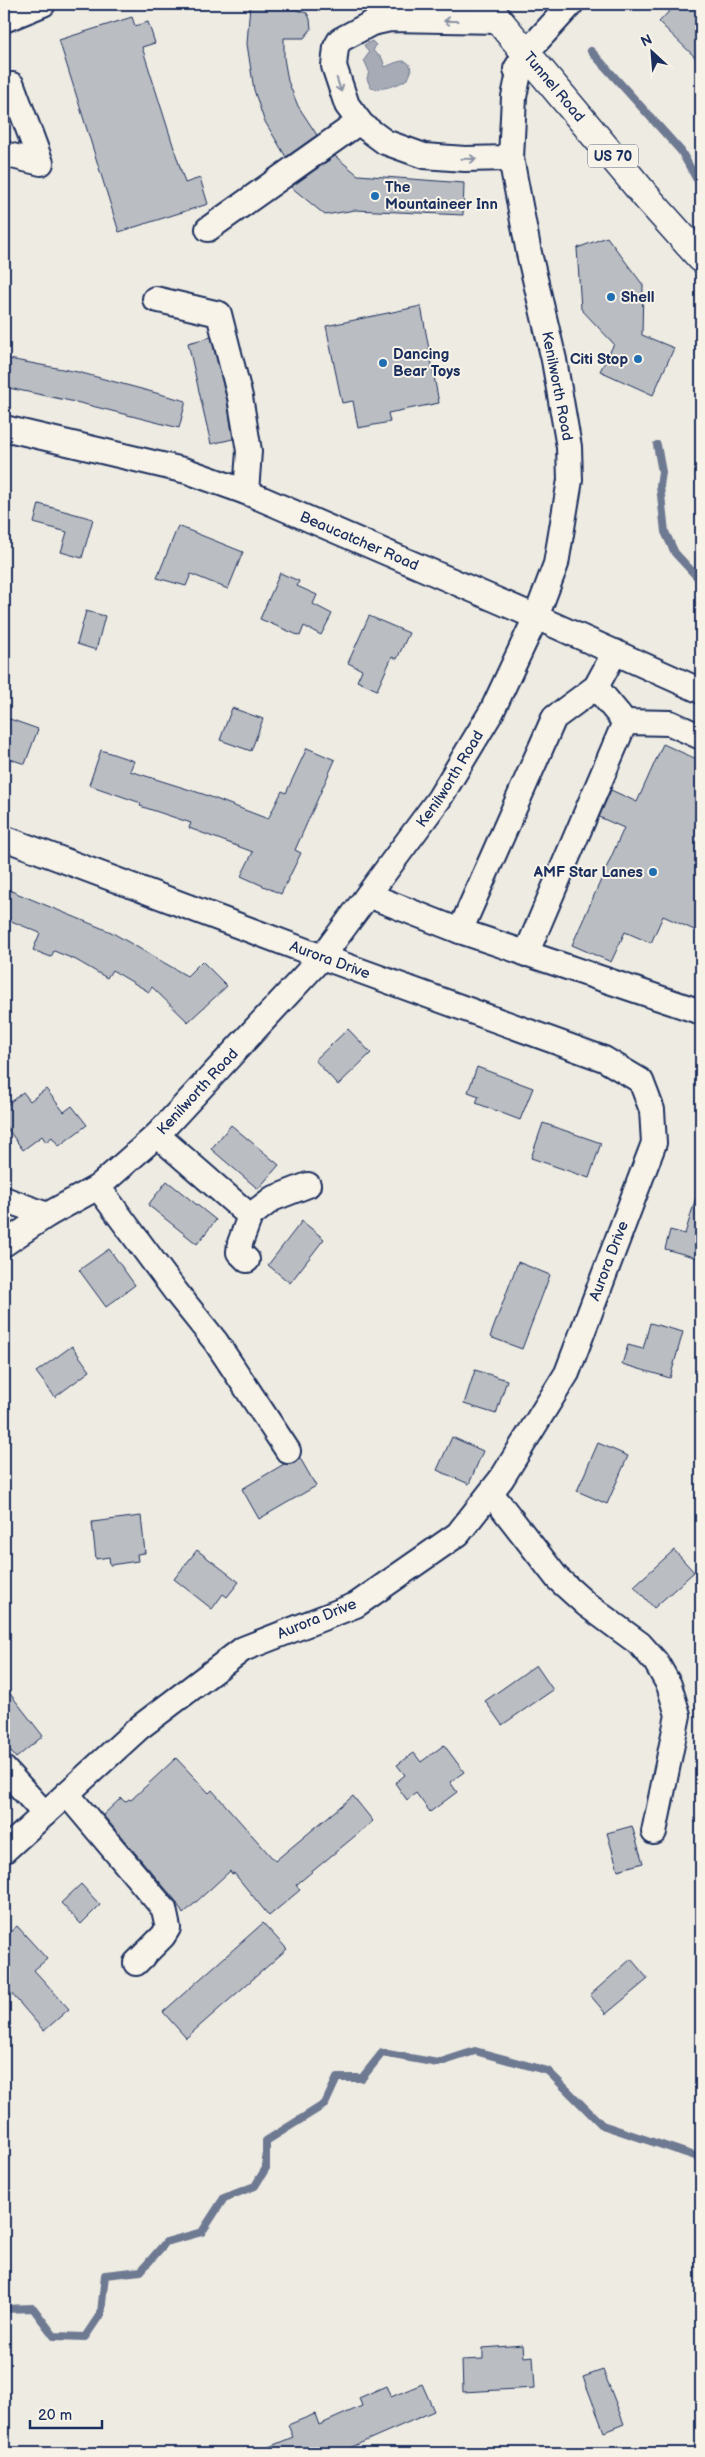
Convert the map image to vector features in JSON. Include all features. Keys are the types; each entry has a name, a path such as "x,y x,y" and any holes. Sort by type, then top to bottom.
{"main road":[{"name":"Tunnel Road","path":"492,12 524,56 701,258"}],"street":[{"path":"4,20 14,18 43,4"},
{"name":"Kenilworth Road","path":"4,1244 47,1215 98,1187 157,1136 322,957 439,799 492,711 536,616 556,564 570,480 569,447 554,360 528,253 511,158 504,146 498,128 498,110 504,87 524,56 571,4"},
{"path":"492,12 390,20 376,13 340,40 335,54 336,77 346,105 371,134 385,142 414,154 452,158 511,158"},
{"path":"4,88 12,85 41,163 4,154"},
{"path":"208,229 359,122"},
{"path":"155,298 219,314 240,397 249,451 246,492"},
{"name":"Beaucatcher Road","path":"4,428 187,471 246,492 536,616 701,691"},
{"path":"460,930 554,718 596,687 615,652"},
{"path":"596,687 626,722 670,723 701,737"},
{"path":"526,954 626,722"},
{"name":"Aurora Drive","path":"4,838 322,957 604,1059 641,1081 652,1110 654,1143 567,1372 502,1478 458,1534 356,1605 243,1649 140,1727 4,1851"},
{"path":"368,895 526,954 701,1012"},
{"path":"157,1136 250,1216"},
{"path":"247,1260 239,1252 250,1216 272,1199 308,1185"},
{"path":"98,1187 176,1292 216,1342 288,1451"},
{"path":"4,1199 47,1215"},
{"path":"491,1493 557,1578 587,1605 640,1644 656,1662 668,1685 678,1714 654,1832"},
{"path":"4,1769 44,1814"},
{"path":"67,1794 164,1909 168,1928 163,1936 136,1963"}],"shaded area":[{"path":"372,41 376,45 373,51 382,58 385,67 401,61 410,65 411,71 407,79 389,87 371,88 367,79 369,71 364,60 369,53 364,45"}],"building":[{"path":"250,4 278,4 307,13 310,19 311,29 304,38 284,38 284,58 288,81 298,106 317,135 286,157 264,120 254,90 247,44"},
{"path":"676,4 701,4 701,63 659,22"},
{"path":"132,17 135,26 148,22 155,43 142,47 185,183 200,178 208,204 119,232 59,40"},
{"path":"335,156 358,175 464,183 463,215 355,210 325,215 291,187"},
{"name":"Shell","path":"607,237 643,285 642,335 674,348 653,395 600,371 614,344 581,309 577,248"},
{"name":"Dancing Bear Toys","path":"421,306 439,403 388,413 390,422 358,428 353,401 342,403 326,326"},
{"path":"211,337 227,400 233,439 211,444 188,343"},
{"path":"4,358 78,372 186,401 179,428 80,403 4,387"},
{"path":"39,504 93,519 82,558 61,552 67,532 34,523"},
{"path":"178,526 243,552 228,589 191,574 186,586 157,578"},
{"path":"280,573 299,581 297,586 317,595 313,604 332,614 321,635 304,626 300,636 260,619"},
{"path":"86,611 105,616 96,650 77,644"},
{"path":"369,616 409,633 397,659 392,657 377,690 357,681 362,670 348,663"},
{"path":"232,708 263,719 251,751 220,740"},
{"path":"4,717 38,729 25,764 4,757"},
{"name":"AMF Star Lanes","path":"663,744 701,761 701,933 663,916 651,943 625,932 611,962 572,945 624,828 599,817 611,790 637,802"},
{"path":"307,748 335,760 295,850 301,853 281,894 241,876 253,852 189,828 191,823 140,806 141,803 89,785 101,750 134,761 130,771 203,794 268,819 282,791 286,793"},
{"path":"4,888 111,932 187,976 202,961 227,986 188,1022 152,987 149,992 112,970 107,978 76,960 54,951 51,957 33,950 40,933 4,918"},
{"path":"348,1029 371,1053 338,1085 315,1060"},
{"path":"477,1067 533,1088 520,1120 476,1103 479,1096 468,1092"},
{"path":"46,1089 64,1112 72,1106 87,1125 59,1146 52,1137 46,1142 42,1136 23,1150 4,1124 4,1107 23,1092 30,1101"},
{"path":"543,1123 601,1143 589,1178 531,1158"},
{"path":"231,1125 279,1165 258,1189 211,1149"},
{"path":"167,1181 216,1220 197,1244 148,1205"},
{"path":"696,1197 701,1197 701,1259 665,1249 670,1230 685,1234"},
{"path":"302,1221 324,1239 290,1283 268,1265"},
{"path":"109,1249 135,1285 106,1307 79,1270"},
{"path":"518,1262 550,1275 522,1349 490,1337"},
{"path":"650,1323 683,1332 670,1378 622,1364 628,1345 643,1349"},
{"path":"72,1346 90,1371 55,1397 36,1372"},
{"path":"475,1370 507,1380 496,1414 464,1404"},
{"path":"452,1437 483,1451 469,1484 437,1470"},
{"path":"598,1443 628,1456 607,1504 577,1491"},
{"path":"300,1458 316,1486 259,1519 242,1489 284,1464 295,1463"},
{"path":"141,1516 145,1553 137,1554 138,1561 110,1565 109,1557 96,1559 92,1522"},
{"path":"197,1550 239,1582 227,1597 223,1594 212,1609 174,1579"},
{"path":"674,1550 694,1572 654,1608 634,1586"},
{"path":"536,1665 553,1690 502,1725 485,1701"},
{"path":"4,1686 43,1736 16,1758 4,1743"},
{"path":"444,1745 464,1772 450,1782 457,1792 430,1812 416,1793 407,1800 395,1783 405,1775 397,1765 414,1753 421,1762"},
{"path":"176,1758 209,1793 212,1790 275,1861 353,1796 373,1821 296,1885 300,1890 269,1916 234,1873 232,1874 230,1871 183,1914 175,1900 103,1815 121,1798 125,1802 129,1799 131,1800"},
{"path":"632,1826 643,1863 618,1870 607,1833"},
{"path":"81,1884 100,1905 81,1924 61,1903"},
{"path":"263,1923 287,1949 186,2038 163,2012"},
{"path":"17,1926 47,1959 34,1970 69,2009 44,2031 4,1985 4,1937"},
{"path":"631,1959 648,1979 606,2014 590,1995"},
{"path":"523,2345 524,2357 533,2356 535,2388 463,2392 462,2360 483,2359 483,2348"},
{"path":"603,2370 624,2424 604,2432 583,2377"},
{"path":"422,2384 434,2411 338,2453 254,2453 293,2437 288,2425 315,2414 319,2425 362,2406 359,2398 386,2386 391,2397"}],"waterway":[{"path":"591,51 681,151 696,178"},
{"path":"657,445 662,472 660,486 665,532 675,553 701,581"},
{"path":"4,2309 33,2308 54,2336 85,2337 101,2313 105,2275 141,2271 166,2242 202,2232 224,2198 255,2186 266,2168 266,2141 325,2104 337,2078 362,2078 382,2053 438,2063 475,2051 548,2071 602,2125 701,2158"}],"place":[{"name":"The Mountaineer Inn","path":"375,196"},
{"name":"Shell","path":"611,297"},
{"name":"Citi Stop","path":"638,359"},
{"name":"Dancing Bear Toys","path":"383,363"},
{"name":"AMF Star Lanes","path":"653,872"}]}
